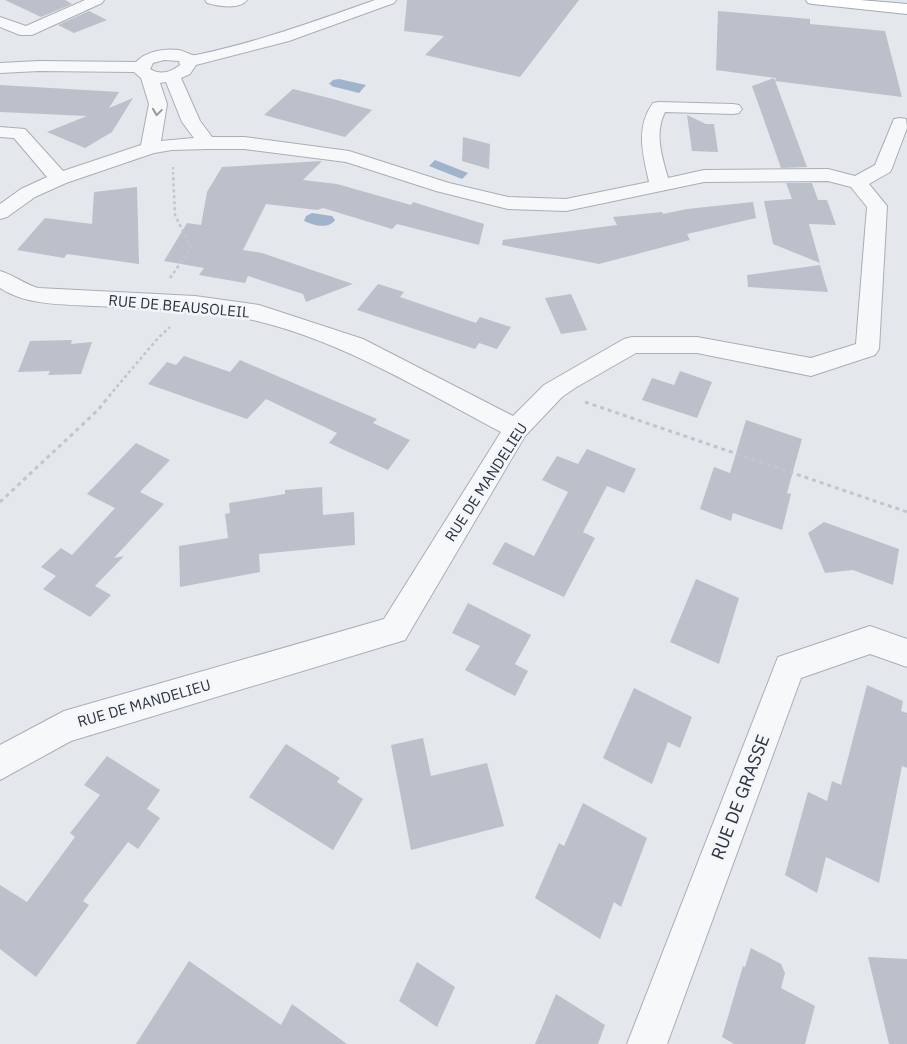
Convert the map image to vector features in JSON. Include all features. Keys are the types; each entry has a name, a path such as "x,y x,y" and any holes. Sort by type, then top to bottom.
{"main road":[{"path":"813,0 907,8"}],"street":[{"path":"0,22 26,32 97,0"},
{"path":"212,0 234,2 240,0"},
{"path":"149,149 153,139 158,104 145,71 147,60 163,54 178,55 189,62 284,38 389,0"},
{"path":"0,68 39,66 145,71 172,76 185,70 189,62"},
{"path":"172,76 192,122 206,143"},
{"path":"660,186 649,136 654,115 659,107 733,109"},
{"path":"0,213 28,193 59,179 149,149 172,144 244,143 349,157 443,188 508,203 566,206 704,176 828,175 858,183 883,168 900,123"},
{"path":"0,132 19,133 59,179"},
{"name":"RUE DE MANDELIEU","path":"0,763 64,726 394,630 516,429 553,391 632,345 697,345 811,367 867,349 877,206 858,183"},
{"name":"RUE DE BEAUSOLEIL","path":"0,278 19,290 38,295 195,304 260,313 356,345 516,429"},
{"name":"RUE DE GRASSE","path":"647,1044 789,667 870,640 907,654"}],"path":[{"path":"156,302 191,248 175,215 172,144"},
{"path":"0,502 98,410 158,338 195,304"},
{"path":"553,391 907,512"}],"water":[{"path":"339,79 366,85 359,93 329,84 333,80"},
{"path":"435,160 468,173 462,179 429,166"},
{"path":"312,213 332,216 335,220 324,226 304,221 306,216"}],"building":[{"path":"5,0 65,0 72,4 41,17"},
{"path":"407,0 579,0 520,77 425,55 444,36 404,31"},
{"path":"89,11 107,20 74,33 58,25"},
{"path":"718,11 810,19 810,24 885,31 902,97 775,81 776,78 716,70"},
{"path":"774,78 807,167 781,168 752,86"},
{"path":"0,85 119,92 109,108 133,98 112,132 85,148 47,132 87,116 0,112"},
{"path":"293,89 372,110 345,137 264,115"},
{"path":"687,115 706,124 714,124 718,152 692,151"},
{"path":"463,137 490,144 489,169 462,161"},
{"path":"322,161 303,180 337,184 411,205 413,202 484,224 479,245 397,224 392,229 323,208 317,210 266,204 243,250 262,253 353,284 306,302 303,294 248,276 245,283 199,275 204,268 164,261 187,223 201,225 207,192 222,167"},
{"path":"786,183 812,183 818,200 827,200 836,225 809,224 820,263 773,244 764,201 792,199"},
{"path":"137,187 139,264 67,254 64,258 17,250 45,218 92,224 94,192"},
{"path":"753,202 756,218 687,234 690,240 599,264 502,245 503,240 617,225 613,217 662,212 663,214 687,209"},
{"path":"820,265 828,292 748,287 747,275"},
{"path":"378,284 404,292 400,297 476,323 480,317 511,327 497,349 479,343 475,349 357,310"},
{"path":"571,294 587,330 561,334 545,298"},
{"path":"72,340 71,344 92,342 81,374 48,375 50,371 18,372 30,341"},
{"path":"184,356 230,372 240,360 377,419 373,423 410,440 388,470 329,443 337,433 266,399 247,419 148,384 167,362 176,365"},
{"path":"680,371 712,382 697,418 642,400 652,378 674,385"},
{"path":"746,420 802,439 787,493 791,494 782,530 733,513 731,521 700,509 714,467 730,473"},
{"path":"136,443 170,460 140,492 164,504 114,558 124,556 95,586 111,595 90,617 43,589 56,576 41,567 61,548 72,555 115,508 87,494"},
{"path":"587,449 636,469 624,493 607,486 583,532 595,538 564,597 492,564 505,542 534,556 568,492 542,480 557,456 578,464"},
{"path":"322,487 323,515 354,512 355,545 259,554 260,572 180,587 179,546 228,538 225,514 230,513 229,503 285,494 285,490"},
{"path":"824,522 899,549 893,585 853,570 825,573 808,533"},
{"path":"696,579 739,598 719,664 670,642"},
{"path":"468,603 531,635 515,664 528,671 515,696 465,670 480,646 452,633"},
{"path":"867,685 903,701 901,711 907,713 907,768 902,766 879,883 826,857 817,893 785,875 808,792 827,801 832,781 841,785"},
{"path":"634,688 692,717 680,748 668,742 652,784 603,758"},
{"path":"423,738 431,776 487,763 504,826 411,850 391,745"},
{"path":"286,744 340,778 337,782 363,799 333,850 249,797"},
{"path":"107,756 160,790 147,809 160,818 138,849 128,842 83,901 89,905 36,977 0,949 0,885 27,902 75,837 70,833 100,795 84,785"},
{"path":"583,803 647,838 621,907 614,902 600,939 535,898 559,843 564,846"},
{"path":"751,948 781,964 785,973 781,988 815,1006 805,1044 734,1044 722,1037 743,966 745,967"},
{"path":"868,957 907,959 907,1044 889,1044"},
{"path":"189,961 281,1025 292,1004 347,1044 136,1044"},
{"path":"417,962 455,987 437,1027 399,1001"},
{"path":"556,994 605,1025 598,1044 535,1044"}]}
